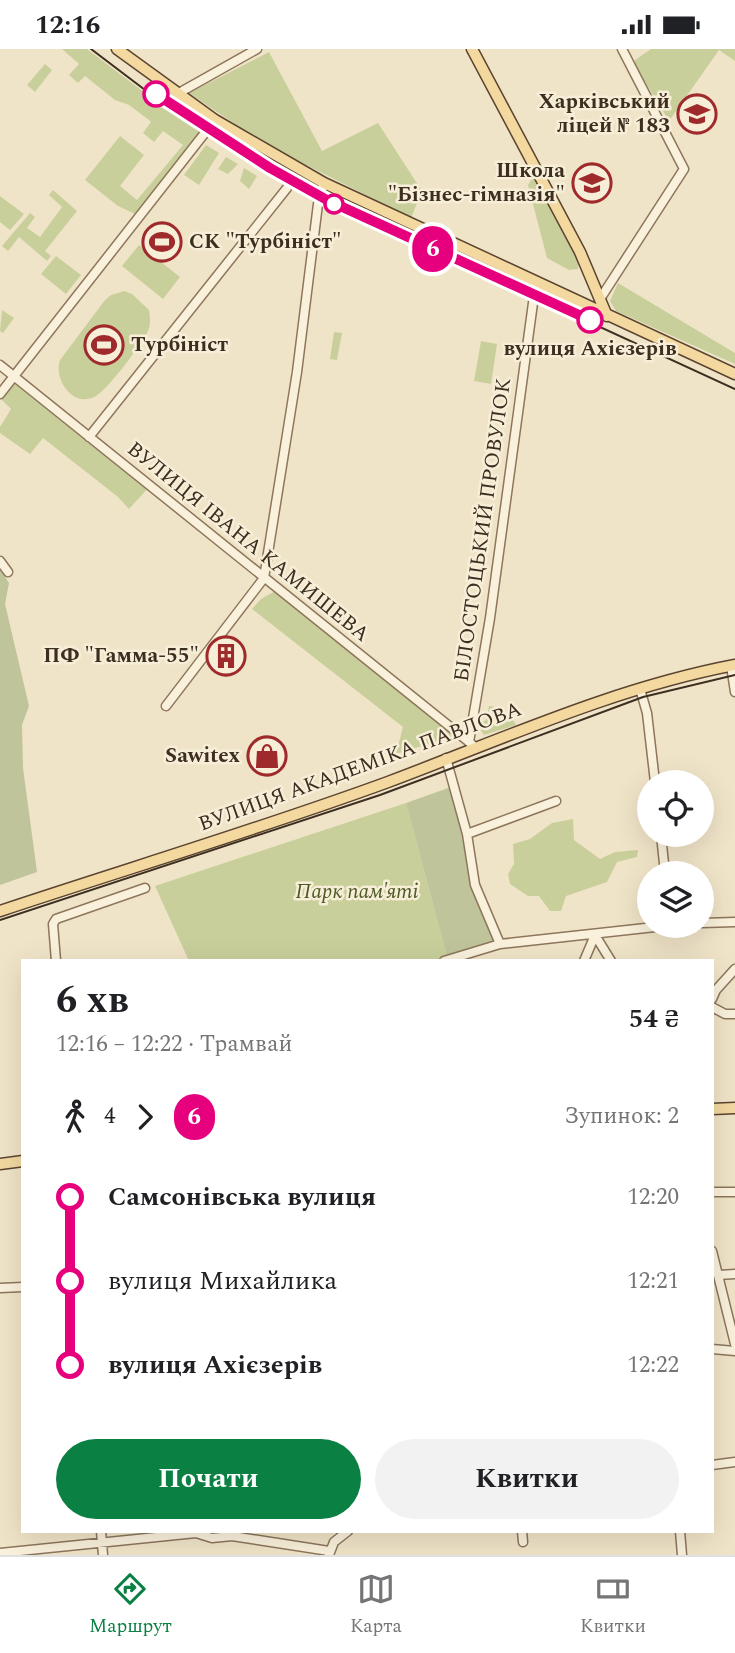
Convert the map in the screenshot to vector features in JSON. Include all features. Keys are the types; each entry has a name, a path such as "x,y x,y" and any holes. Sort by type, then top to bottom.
{"main road":[{"path":"117,49 215,120 324,183 735,374"},
{"path":"472,49 580,252 607,316"},
{"name":"ВУЛИЦЯ АКАДЕМІКА ПАВЛОВА","path":"0,911 369,789 446,758 472,744 640,689 733,666"},
{"path":"714,1109 735,1108"},
{"path":"0,1164 21,1161"}],"street":[{"path":"177,94 241,53 257,49"},
{"path":"600,299 684,169 622,49"},
{"path":"0,394 215,120"},
{"path":"166,706 264,577 297,372 318,204 324,183"},
{"path":"89,437 287,188"},
{"name":"БІЛОСТОЦЬКИЙ ПРОВУЛОК","path":"472,744 536,281"},
{"name":"ВУЛИЦЯ ІВАНА КАМИШЕВА","path":"0,365 472,744"},
{"path":"0,561 8,572"},
{"path":"733,666 735,687"},
{"path":"640,689 647,713 654,770"},
{"path":"446,758 467,834 475,885 500,944"},
{"path":"467,834 556,801"},
{"path":"57,959 54,924 56,919 145,888"},
{"path":"714,923 735,922"},
{"path":"451,959 500,944 637,930"},
{"path":"585,959 595,935"},
{"path":"595,935 610,959"},
{"path":"714,994 735,969"},
{"path":"714,1008 724,1014 735,1014"},
{"path":"714,1192 735,1192"},
{"path":"714,1259 735,1344"},
{"path":"718,1275 735,1274"},
{"path":"0,1288 21,1287"},
{"path":"714,1349 735,1351"},
{"path":"714,1465 735,1462"},
{"path":"0,1553 101,1536 195,1533 212,1538 232,1536 329,1553 334,1542 345,1533"},
{"path":"522,1533 523,1542"},
{"path":"680,1533 682,1555"},
{"path":"101,1536 103,1555"}],"green space":[{"path":"62,49 87,49 153,99 205,131 137,215 118,206 85,180 120,136 144,155 120,186 137,200 183,145 163,131 154,142 143,133 151,122 149,120 129,105 115,100 85,76 78,83 69,75 79,64"},
{"path":"651,49 735,49 735,61 719,50 669,121 635,66 635,60"},
{"path":"269,52 322,151 378,123 422,191 411,218 261,142 189,93"},
{"path":"45,64 52,70 35,92 27,85"},
{"path":"206,145 219,153 199,185 184,175"},
{"path":"226,157 238,164 228,174 218,169"},
{"path":"244,168 257,176 249,189 240,181"},
{"path":"533,177 579,263 578,269 569,270 547,258 528,185"},
{"path":"53,190 77,211 45,251 51,256 47,261 19,237 8,251 2,246 30,213 35,217 27,228 40,237 62,207 49,195"},
{"path":"0,196 24,214 10,230 0,222"},
{"path":"139,245 180,277 163,299 122,266"},
{"path":"56,256 81,275 66,294 41,274"},
{"path":"618,283 735,353 735,364 616,311 610,301"},
{"name":"Турбініст","path":"124,291 132,294 149,310 148,331 124,366 102,391 88,399 73,396 60,376 60,360 105,300"},
{"path":"2,310 14,318 3,333 0,331"},
{"path":"334,332 342,333 337,360 330,359"},
{"path":"481,341 497,344 491,384 474,381"},
{"path":"17,379 150,486 129,509 118,497 43,438 30,454 0,433 0,427 11,409 0,398"},
{"path":"0,569 9,583 5,604 29,706 22,725 23,768 37,872 0,885"},
{"path":"279,589 460,734 396,754 403,727 252,609 261,599"},
{"path":"489,706 495,707 498,716 512,718 516,725 484,735 478,726 486,720"},
{"path":"451,787 473,886 496,944 447,957 406,803"},
{"name":"Парк пам'яті","path":"406,803 447,957 188,959 155,886"},
{"path":"573,819 574,840 600,859 615,852 638,850 637,857 617,862 607,882 566,896 561,911 550,911 539,896 528,896 510,884 508,874 514,864 513,844 530,839 552,823"}],"tram line":[{"path":"91,49 149,93 304,191 735,389"},
{"name":"6","path":"156,94 270,168 327,200 590,320"},
{"path":"0,920 380,795 643,697 735,675"}],"place":[{"name":"Харківський ліцей № 183","path":"697,114"},
{"name":"Школа \"Бізнес-гімназія\"","path":"592,183"},
{"name":"СК \"Турбініст\"","path":"162,242"},
{"name":"вулиця Ахієзерів","path":"590,320"},
{"name":"Турбініст","path":"104,345"},
{"name":"ПФ \"Гамма-55\"","path":"226,656"},
{"name":"Sawitex","path":"267,756"}]}
